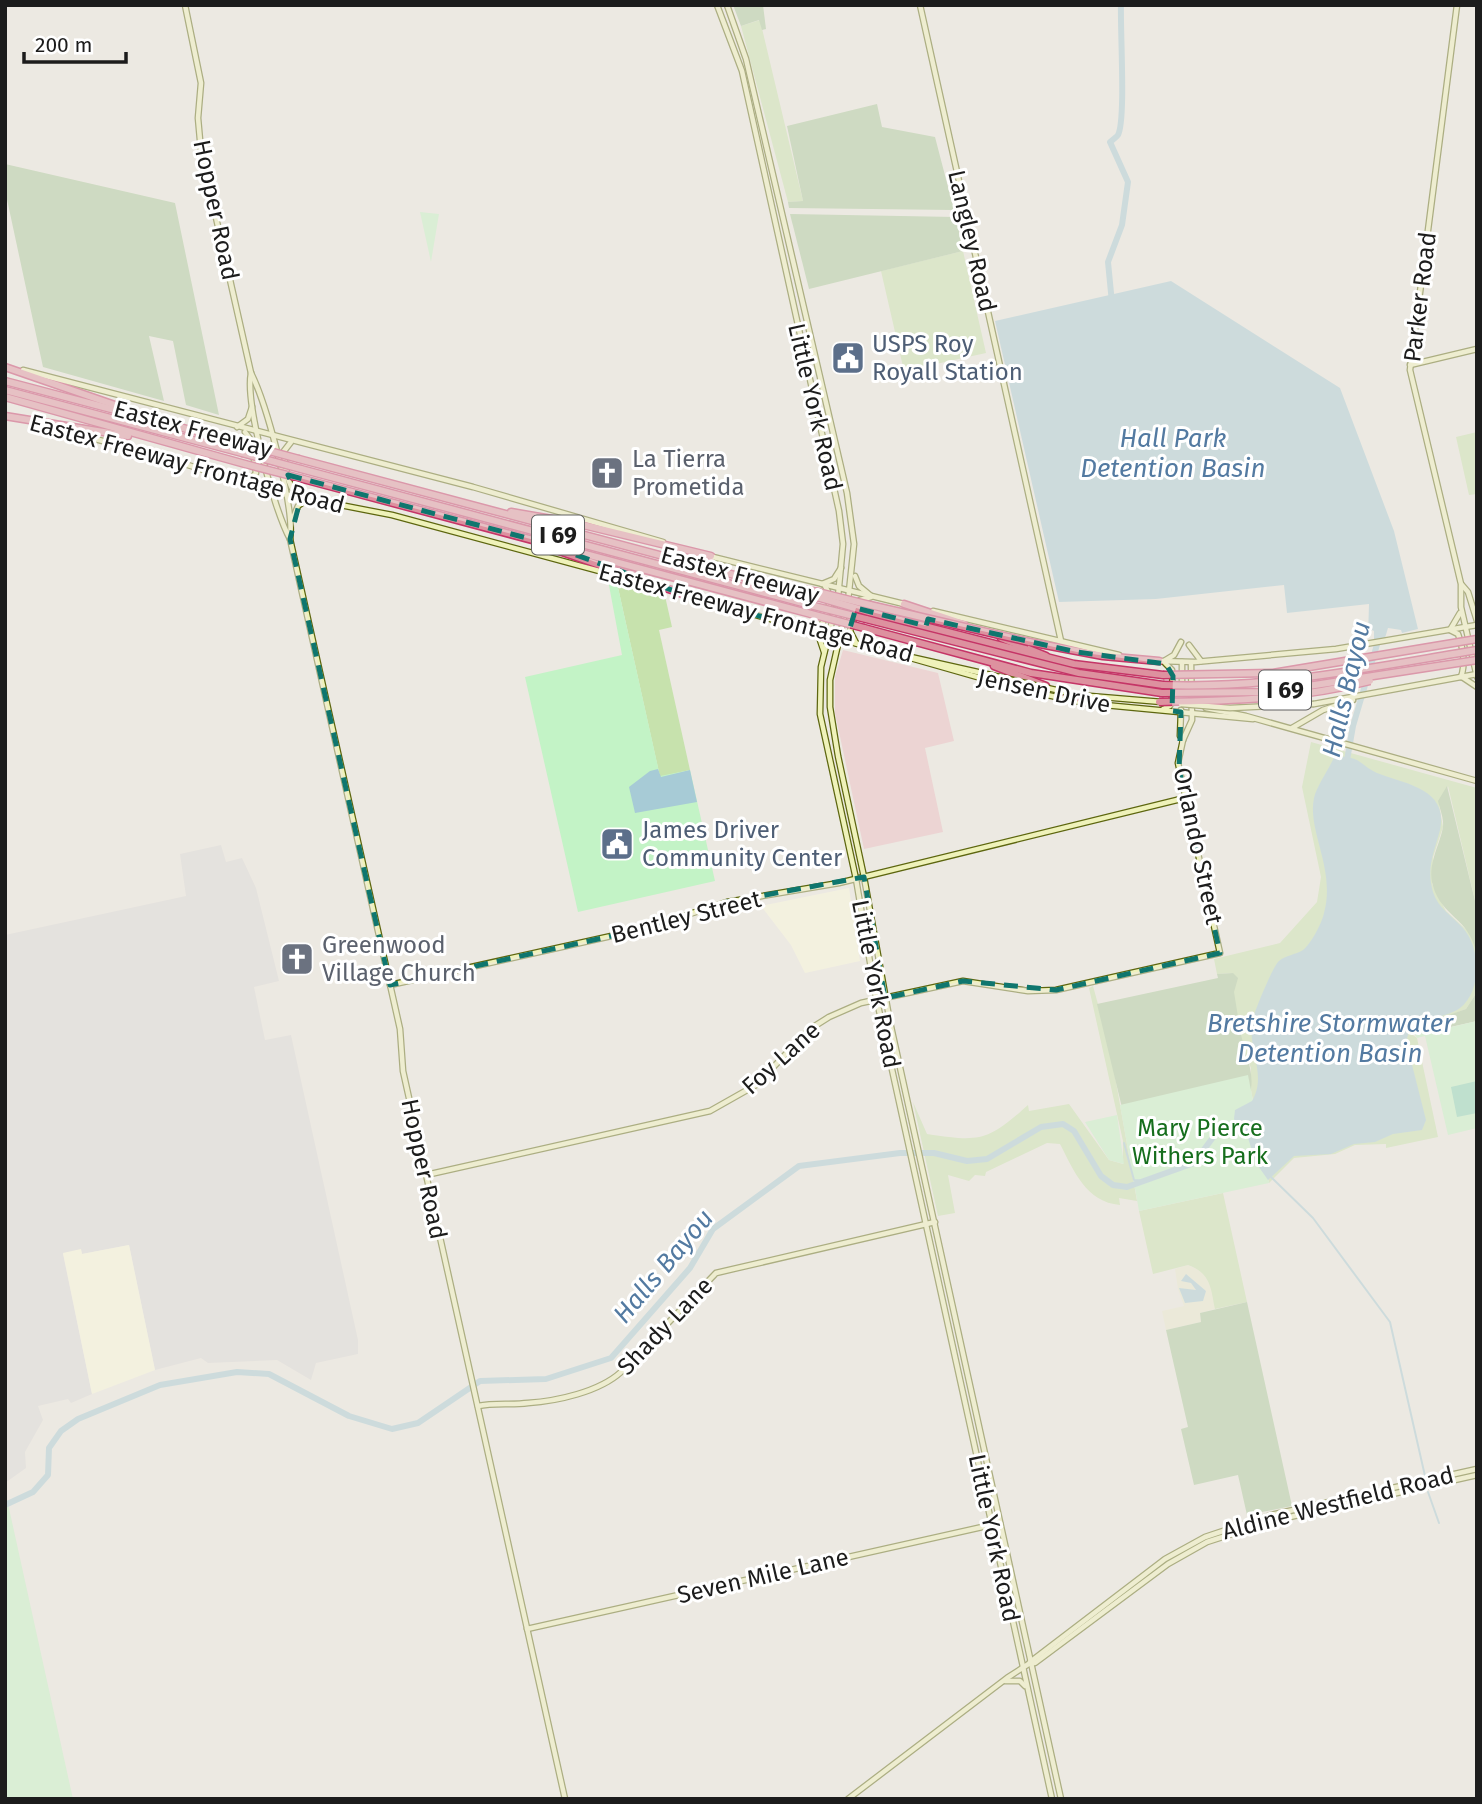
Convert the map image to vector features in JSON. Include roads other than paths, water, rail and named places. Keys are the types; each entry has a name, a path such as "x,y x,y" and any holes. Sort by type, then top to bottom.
{"highway":[{"path":"5,366 154,416 168,426"},
{"name":"Eastex Freeway","path":"5,381 786,589 820,590 868,612 1050,659 1163,675 1273,673 1477,639"},
{"name":"I 69","path":"5,390 814,606 868,612 1079,673 1163,685 1202,686 1298,679 1477,650"},
{"name":"Eastex Freeway","path":"5,397 245,464 1068,681 1162,693 1269,692 1477,660"},
{"path":"5,416 190,448"},
{"path":"505,512 522,512 575,523 711,556"},
{"path":"538,541 548,549 680,593"},
{"path":"904,604 1040,651 1050,659"},
{"path":"868,612 897,611 1029,642 1103,656 1161,661"},
{"path":"956,652 1094,704"},
{"path":"1159,702 1242,702 1299,696 1406,672"}],"main road":[{"name":"Hopper Road","path":"186,5 201,83 198,137 251,373 287,493 292,519 290,539"},
{"name":"Little York Road","path":"717,5 742,71 839,511 843,544 840,589 824,653 819,704 828,756 856,879 876,1000 1052,1799"},
{"name":"Little York Road","path":"727,5 746,59 847,494 854,544 853,573 851,592 831,667 830,694 838,756 864,877 885,998 1061,1799"},
{"name":"Langley Road","path":"920,5 1061,641"},
{"name":"Parker Road","path":"1457,5 1410,365 1461,584 1461,607 1476,675"},
{"path":"796,325 808,323"},
{"path":"1410,365 1477,349"},
{"name":"Eastex Freeway Frontage Road","path":"5,366 617,526 820,590 840,589 1061,641 1161,661 1191,663 1359,647 1465,628 1477,623"},
{"name":"Hopper Road","path":"251,373 253,407 273,492 282,524 290,539 400,1029 403,1071 565,1799"},
{"path":"236,428 248,419 253,407"},
{"name":"Eastex Freeway Frontage Road","path":"5,416 150,453 273,492 392,515 879,650 1078,695 1230,708 1335,703 1359,696 1476,675"},
{"path":"243,430 251,440 256,473 246,484"},
{"path":"291,442 284,451 285,464 292,489 301,497"},
{"path":"292,519 298,506 308,499"},
{"path":"843,544 854,544"},
{"path":"820,590 834,579 842,564"},
{"path":"853,573 859,586 871,596"},
{"name":"Parker Road","path":"1461,584 1468,592 1477,623"},
{"path":"820,590 829,592 824,621 816,633 824,653"},
{"path":"857,644 850,631 855,612 860,600 871,596"},
{"path":"1461,607 1459,617 1450,630 1458,634 1461,644 1464,667 1461,677 1477,687"},
{"path":"1161,661 1174,655 1181,642"},
{"path":"1189,645 1201,662"},
{"name":"Jensen Drive","path":"879,650 1018,689 1094,704 1253,719"},
{"path":"1161,661 1170,666 1173,676 1172,702 1163,710"},
{"name":"Orlando Street","path":"1182,662 1180,736 1183,740"},
{"name":"Orlando Street","path":"1191,663 1192,713 1178,763 1220,953"},
{"path":"1291,729 1335,703"},
{"name":"Jensen Drive","path":"1192,704 1360,747 1477,781"},
{"path":"1308,718 1305,727 1309,734"},
{"path":"828,756 838,756"},
{"name":"Bentley Street","path":"390,985 649,927 727,902 780,895 856,879 1185,798"},
{"path":"862,926 872,929"},
{"name":"Foy Lane","path":"426,1175 710,1111 755,1085 798,1040 822,1021 847,1008 970,981 1028,991 1056,990 1220,953"},
{"path":"892,1069 900,1066"},
{"name":"Shady Lane","path":"478,1406 536,1402 587,1391 607,1382 621,1372 716,1273 935,1222"},
{"name":"Aldine Westfield Road","path":"848,1799 1165,1559 1218,1535 1271,1518 1477,1469"},
{"name":"Aldine Westfield Road","path":"1271,1518 1477,1475"},
{"name":"Seven Mile Lane","path":"527,1629 999,1524"},
{"name":"Aldine Westfield Road","path":"1030,1663 1035,1663 1168,1564 1218,1535"},
{"path":"1026,1643 1033,1650 1044,1649"},
{"path":"1004,1681 1020,1681 1028,1691"}],"water":[{"name":"Hall Park Detention Basin","path":"1171,281 1340,388 1394,531 1418,629 1402,633 1401,630 1388,628 1385,638 1374,640 1374,631 1368,636 1369,604 1287,613 1284,585 1156,599 1059,602 995,321"},
{"name":"Bretshire Stormwater Detention Basin","path":"1335,755 1355,759 1377,773 1422,790 1438,805 1441,816 1440,830 1432,861 1431,883 1438,903 1469,936 1476,958 1475,980 1467,1001 1460,1008 1411,1026 1406,1041 1426,1120 1422,1130 1393,1134 1375,1142 1354,1144 1331,1154 1294,1156 1268,1180 1256,1163 1248,1138 1239,1130 1234,1119 1235,1110 1252,1101 1256,1091 1258,1071 1252,1040 1253,1019 1269,979 1279,961 1306,947 1323,917 1327,881 1313,811 1314,798"},
{"path":"658,769 661,777 690,770 697,802 635,813 629,787 650,771"},
{"path":"1186,1274 1206,1291 1203,1301 1185,1303 1179,1288 1196,1290 1191,1283 1181,1281"}],"waterway":[{"name":"Halls Bayou","path":"1112,303 1108,262 1122,225 1128,182 1110,142 1118,135 1122,112 1121,5"},
{"name":"Halls Bayou","path":"1346,766 1353,726 1381,631"},
{"name":"Halls Bayou","path":"5,1505 33,1492 48,1475 49,1448 61,1431 78,1419 160,1385 237,1372 269,1374 349,1416 392,1429 418,1423 480,1381 546,1379 611,1358 690,1268 713,1229 799,1166 900,1153 934,1153 967,1161 987,1159 1041,1127 1063,1124 1074,1131 1101,1176 1113,1185 1127,1187 1194,1163 1214,1136 1242,1119"},
{"path":"1124,1143 1134,1180 1146,1181"},
{"path":"1271,1177 1313,1218 1390,1322 1425,1476"},
{"path":"1428,1492 1439,1523"}],"place":[{"name":"USPS Roy Royall Station","path":"848,358"},
{"name":"La Tierra Prometida","path":"607,473"},
{"name":"James Driver Community Center","path":"617,844"},
{"name":"Greenwood Village Church","path":"297,959"}],"park label":[{"name":"Mary Pierce Withers Park","path":"1200,1142"}]}
